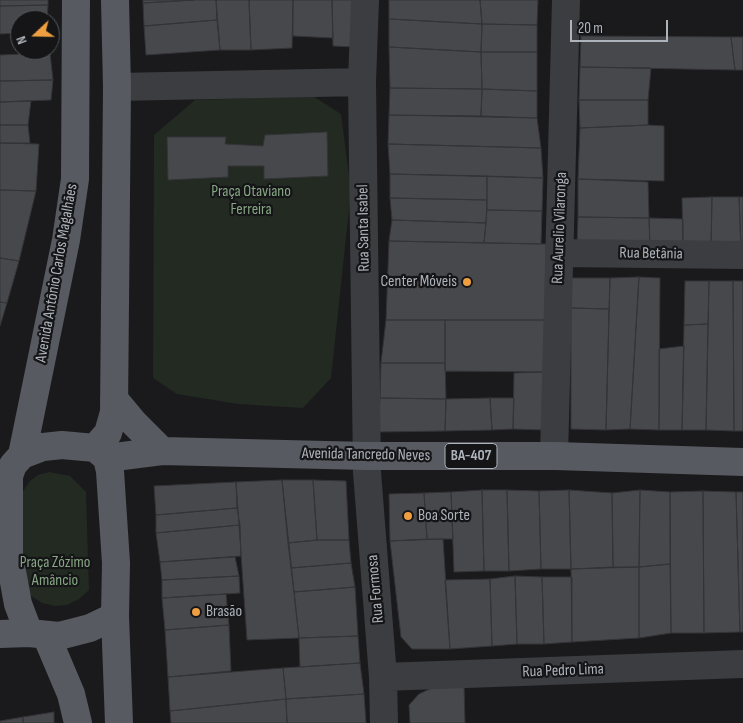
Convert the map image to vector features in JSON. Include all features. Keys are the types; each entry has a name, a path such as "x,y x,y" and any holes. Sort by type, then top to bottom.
{"main road":[{"name":"Avenida Antônio Carlos Magalhães","path":"37,634 18,604 9,555 4,494 13,464 22,455 66,240 74,179 76,0"},
{"path":"115,0 117,87 114,399 104,462 116,563 115,616 119,723"},
{"path":"114,399 134,423 162,451"},
{"path":"22,455 43,448 62,445 104,462 165,464 199,451"},
{"name":"Avenida Tancredo Neves","path":"104,462 162,451 199,451 367,456 554,456 743,462"},
{"path":"0,634 59,636 75,632 115,616"},
{"path":"37,634 70,694 78,723"}],"street":[{"name":"Rua Santa Isabel","path":"365,0 362,82 367,456"},
{"name":"Rua Aurelio Vilaronga","path":"554,456 566,0"},
{"path":"117,87 362,82"},
{"name":"Rua Betânia","path":"559,253 743,255"},
{"name":"Rua Formosa","path":"367,456 383,677 384,723"},
{"name":"Rua Pedro Lima","path":"383,677 743,664"}],"green space":[{"name":"Praça Otaviano Ferreira","path":"313,96 341,114 351,191 331,378 303,408 238,404 177,394 153,378 154,135 195,100"},
{"name":"Praça Zózimo Amâncio","path":"49,472 70,476 86,492 89,590 79,599 67,605 55,606 42,603 31,596 23,585 23,491 30,481 38,475"}],"building":[{"path":"0,0 48,0 48,5 0,6"},
{"path":"143,0 194,0 143,3"},
{"path":"216,0 217,20 144,26 143,3"},
{"path":"216,0 249,0 251,50 220,50"},
{"path":"249,0 293,0 292,48 251,50"},
{"path":"293,0 332,0 333,38 293,36"},
{"path":"332,0 354,0 355,47 333,46"},
{"path":"389,0 480,0 482,24 389,19"},
{"path":"480,0 538,0 537,25 482,24"},
{"path":"48,5 48,10 10,10 10,34 0,34 0,6"},
{"path":"389,19 482,24 481,52 389,47"},
{"path":"217,20 220,50 146,55 144,26"},
{"path":"482,24 537,25 537,52 481,52"},
{"path":"581,36 731,37 735,70 580,67"},
{"path":"731,37 743,37 743,70 735,70"},
{"path":"389,47 481,52 482,89 390,88"},
{"path":"481,52 537,52 537,91 482,89"},
{"path":"0,55 10,55 10,60 51,60 53,80 0,81"},
{"path":"580,67 651,68 648,100 579,100"},
{"path":"53,80 51,100 0,102 0,81"},
{"path":"390,88 482,89 481,116 389,115"},
{"path":"482,89 537,91 537,118 481,116"},
{"path":"579,100 648,100 648,125 580,128"},
{"path":"31,101 28,125 0,125 0,102"},
{"path":"389,115 537,118 541,148 388,144"},
{"path":"0,125 28,125 30,143 0,143"},
{"path":"664,126 664,181 578,179 580,128"},
{"path":"327,132 328,176 264,179 264,166 228,166 228,177 168,180 167,137 226,137 225,144 263,146 265,135"},
{"path":"0,143 39,144 36,191 0,190"},
{"path":"388,144 541,148 543,178 390,174"},
{"path":"390,174 487,176 487,200 390,198"},
{"path":"487,176 543,178 542,211 487,210"},
{"path":"578,179 648,182 649,218 578,217"},
{"path":"0,190 36,191 19,261 0,258"},
{"path":"712,197 711,248 683,248 682,198"},
{"path":"712,197 739,197 741,249 711,248"},
{"path":"739,197 743,197 743,249 741,249"},
{"path":"390,198 487,200 486,223 392,220"},
{"path":"487,210 542,211 541,244 484,243"},
{"path":"578,217 649,218 650,248 577,245"},
{"path":"649,218 683,219 683,248 650,248"},
{"path":"392,220 486,223 484,243 389,241"},
{"name":"Center Móveis","path":"389,241 546,244 546,320 386,320"},
{"path":"0,258 19,261 7,303 0,302"},
{"path":"639,277 660,278 659,430 630,429"},
{"path":"639,277 630,429 606,430 610,278"},
{"path":"571,278 610,278 609,309 571,308"},
{"path":"685,281 709,281 708,324 684,325"},
{"path":"709,281 733,281 734,431 706,430"},
{"path":"733,281 743,281 743,431 734,431"},
{"path":"0,302 7,303 0,326"},
{"path":"571,308 609,309 606,430 571,429"},
{"path":"386,320 445,320 445,363 381,363"},
{"path":"445,320 546,320 544,372 445,371"},
{"path":"708,324 706,430 682,430 684,325"},
{"path":"684,346 682,430 659,430 659,349"},
{"path":"381,363 445,363 446,399 380,398"},
{"path":"544,372 543,430 513,429 514,373"},
{"path":"380,398 446,399 445,431 378,432"},
{"path":"490,398 492,430 445,431 446,399"},
{"path":"490,398 514,398 513,429 492,430"},
{"path":"282,480 313,480 317,540 288,543"},
{"path":"282,480 299,638 247,640 236,482"},
{"path":"313,480 346,481 349,540 317,540"},
{"path":"236,482 237,508 156,515 154,486"},
{"path":"482,490 507,490 509,571 484,571"},
{"path":"482,490 484,571 454,572 451,492"},
{"path":"507,490 539,491 541,569 509,571"},
{"path":"569,490 612,493 613,567 571,569"},
{"path":"569,490 571,569 541,569 539,491"},
{"path":"640,490 670,492 670,564 639,567"},
{"path":"640,490 639,567 613,567 612,493"},
{"path":"703,491 736,492 740,632 704,633"},
{"path":"703,491 704,633 671,633 670,492"},
{"path":"451,492 453,539 427,539 424,493"},
{"path":"736,492 743,492 743,632 740,632"},
{"name":"Boa Sorte","path":"424,493 427,539 390,541 389,494"},
{"path":"237,508 240,525 156,533 156,515"},
{"path":"240,525 241,556 160,562 156,533"},
{"path":"443,539 450,649 412,649 401,637 390,541"},
{"path":"317,540 349,540 351,563 291,568 288,543"},
{"path":"235,557 239,576 162,580 160,562"},
{"path":"351,563 355,587 294,592 291,568"},
{"path":"670,564 671,633 639,638 639,567"},
{"path":"639,567 639,638 572,642 571,569"},
{"path":"239,576 240,593 162,598 162,580"},
{"path":"515,576 517,644 492,646 490,579"},
{"path":"515,576 542,577 544,644 517,644"},
{"path":"542,577 572,577 572,642 544,644"},
{"path":"490,579 492,646 450,649 445,580"},
{"path":"355,587 358,636 299,638 294,592"},
{"name":"Brasão","path":"226,594 229,625 165,630 162,598"},
{"path":"229,625 231,671 168,677 165,630"},
{"path":"358,636 360,663 300,667 299,638"},
{"path":"360,663 364,694 286,699 283,668"},
{"path":"283,668 286,699 170,711 168,677"},
{"path":"464,685 465,723 410,723 409,705 419,694 434,687"},
{"path":"364,694 366,723 287,723 286,699"},
{"path":"286,699 287,723 171,723 170,711"},
{"path":"54,712 54,723 23,723 23,717"},
{"path":"23,717 23,723 0,723 0,721"}],"place":[{"name":"Center Móveis","path":"467,282"},
{"name":"Boa Sorte","path":"408,516"},
{"name":"Brasão","path":"196,612"}]}
